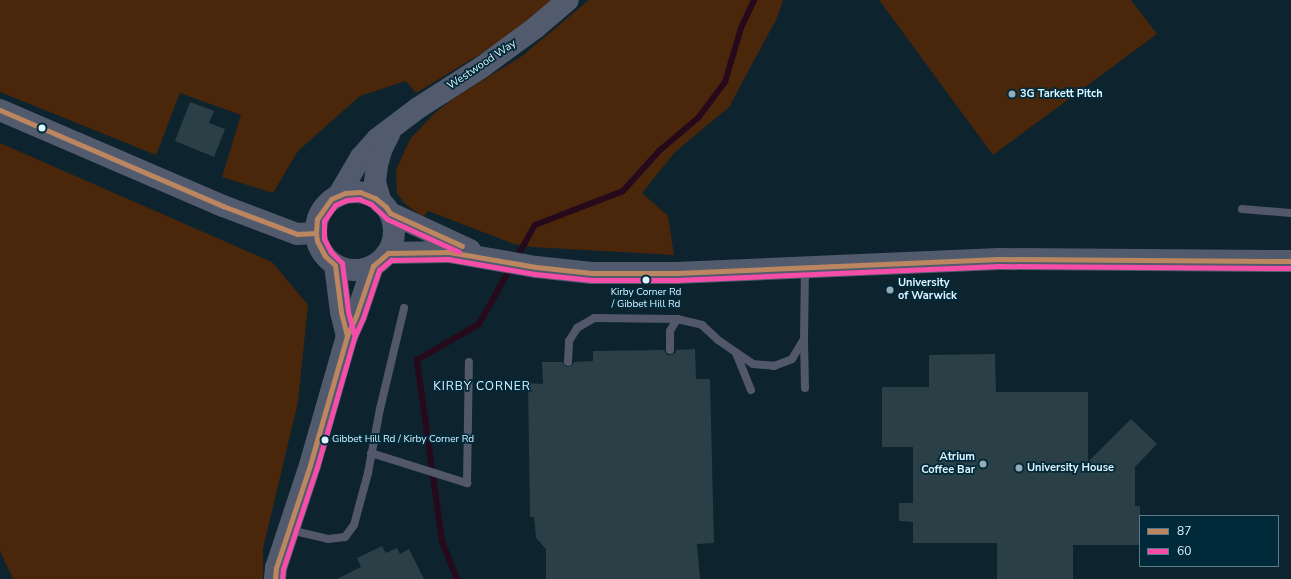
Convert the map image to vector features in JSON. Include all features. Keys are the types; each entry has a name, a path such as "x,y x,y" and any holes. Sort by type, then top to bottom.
{"street":[{"name":"Westwood Way","path":"338,196 361,157 376,139 418,108 482,67 535,28 568,0"},
{"path":"0,110 223,206 298,234 316,233"},
{"name":"Westwood Way","path":"386,208 375,182 377,165 382,148 394,126"},
{"path":"490,258 386,208 375,198 360,192 345,193 331,199 323,208 318,219 316,233 317,241 325,256 335,265 349,270 359,270 380,260 449,252 536,267 592,273 676,273 1000,259 1291,261"},
{"path":"275,579 276,568 313,458 347,336 380,260 393,240 394,225 386,208"},
{"path":"335,265 341,312 347,336"}],"lane":[{"path":"1242,209 1291,213"},
{"path":"805,268 805,388"},
{"path":"290,530 328,539 345,537 355,519 368,473 371,453 404,308"},
{"path":"568,362 569,341 577,328 594,318 677,319 702,325 718,340 753,364 774,366 792,358 804,339"},
{"path":"670,350 670,331 677,319"},
{"path":"736,353 751,390"},
{"path":"371,453 467,483 469,362"}],"shaded area":[{"path":"0,0 553,0 492,47 416,93 406,81 360,96 298,151 273,193 222,177 241,115 180,93 156,155 0,92"},
{"path":"589,0 783,0 777,18 729,107 675,152 642,193 668,216 674,255 532,247 514,244 428,211 423,217 405,204 397,193 396,170 410,139 436,112 454,98 522,56"},
{"name":"3G Tarkett Pitch","path":"879,0 1131,0 1157,34 993,155"},
{"path":"0,143 272,262 308,305 298,402 263,549 263,579 13,579 0,551"}],"building":[{"path":"190,102 214,111 209,123 225,129 214,157 175,141"},
{"path":"695,349 696,379 710,379 714,543 697,544 700,579 546,579 546,549 536,538 534,517 530,517 528,383 543,384 542,362 563,362 565,366 568,367 574,362 593,361 593,351 664,350 667,355 670,355 675,353 676,350"},
{"name":"University House","path":"995,354 996,392 1088,392 1088,462 1131,419 1157,444 1135,467 1135,506 1140,506 1139,545 1073,545 1073,579 997,579 997,543 913,543 913,522 899,521 899,503 913,503 913,447 882,447 882,387 929,387 929,355"},
{"path":"382,546 386,553 397,548 400,554 409,549 424,579 337,579 361,567 357,558"}],"waterway":[{"path":"516,259 535,225 623,191 659,151 698,118 725,82 741,28 754,0"},
{"path":"457,579 442,541 417,360 479,324 511,267"}],"transit line":[{"name":"87","path":"0,110 223,206 297,234 316,233"},
{"name":"87","path":"347,336 341,312 335,265 325,256 317,241 316,233 317,219 331,199 345,193 360,192 375,198 386,207 390,213 462,246"},
{"name":"60","path":"354,334 348,311 342,263 331,252 324,239 324,221 335,205 347,200 359,199 371,204 387,219 459,252"},
{"name":"87","path":"275,579 276,568 310,465 347,336 356,316 373,266 388,253 449,252 536,267 592,273 676,273 999,259 1291,261"},
{"name":"60","path":"282,579 283,569 317,467 354,338 363,318 379,270 391,260 448,259 535,274 592,280 676,280 999,266 1291,268"}],"place":[{"name":"3G Tarkett Pitch","path":"1012,94"},
{"name":"Kirby Corner Rd / Gibbet Hill Rd","path":"646,280"},
{"name":"University of Warwick","path":"890,290"},
{"name":"Gibbet Hill Rd / Kirby Corner Rd","path":"325,440"},
{"name":"Atrium Coffee Bar","path":"983,464"},
{"name":"University House","path":"1019,468"}],"district":[{"name":"KIRBY CORNER","path":"482,387"}]}
